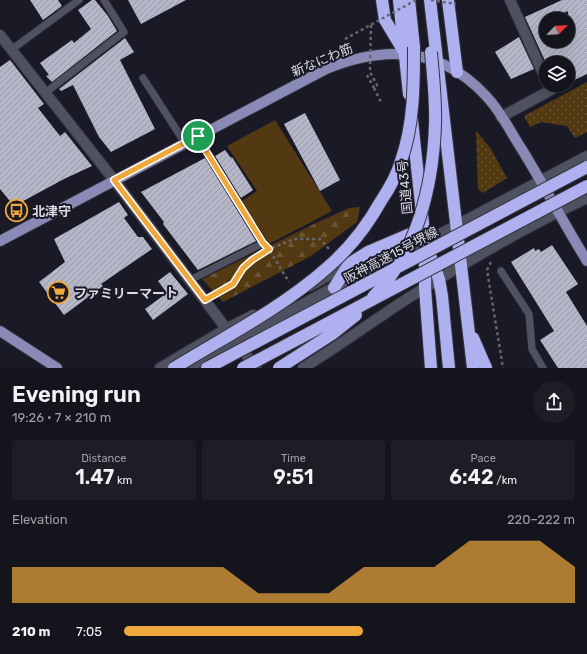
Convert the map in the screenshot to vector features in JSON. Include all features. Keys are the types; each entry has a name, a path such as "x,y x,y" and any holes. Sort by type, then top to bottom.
{"highway":[{"path":"382,0 385,20 406,54"},
{"name":"国道43号","path":"399,0 406,54 423,228 425,242 439,279 449,368"},
{"path":"174,368 270,310 303,287 329,267 352,244 372,218 388,190 401,161 409,132 414,79 414,47 409,0"},
{"path":"279,368 332,334 355,315 377,293 395,269 410,242 429,186 436,124 434,88 424,0"},
{"path":"430,0 473,368"},
{"path":"452,2 457,72"},
{"name":"阪神高速15号堺線","path":"207,368 587,167"},
{"path":"244,368 587,186"},
{"path":"334,288 349,264 368,252 423,228"},
{"path":"425,242 425,288 431,368"},
{"path":"467,324 486,368"}],"main road":[{"name":"新なにわ筋","path":"0,241 309,77 340,63 353,59 373,55 406,54 426,57 437,61 457,72 486,96 541,181 587,261"},
{"path":"0,331 50,365 57,368"}],"street":[{"path":"510,0 539,64"},
{"path":"0,35 114,180 256,368"},
{"path":"501,117 547,92"},
{"path":"188,368 334,288 456,226 587,156"},
{"path":"304,368 460,266 500,243 587,198"},
{"path":"160,368 226,329 323,280 349,264"}],"lane":[{"path":"11,50 79,0"},
{"path":"45,93 124,32 104,0"},
{"path":"144,78 185,143"},
{"path":"190,280 263,243 198,136"},
{"path":"502,271 529,314 532,349 543,368"}],"path":[{"path":"345,38 416,0"},
{"path":"430,0 452,2"},
{"path":"371,24 370,72 377,86 374,88"},
{"path":"367,75 381,102"},
{"path":"264,253 269,249 294,239 320,239 329,249"},
{"path":"269,249 293,288"},
{"path":"493,257 487,270 503,368"},
{"path":"205,300 233,284 243,268 252,260"}],"green space":[{"path":"587,82 587,132 575,138 567,126 541,122 530,127 524,116 568,92 575,92 575,88"},
{"path":"275,120 332,211 269,244 242,201 257,191 227,146"},
{"path":"476,131 491,149 507,178 483,193 478,189"},
{"path":"360,207 357,222 311,256 223,302 202,279 349,208"}],"building":[{"path":"30,0 58,0 62,6 43,20"},
{"path":"92,0 95,0 108,16 117,31 52,82 46,76 49,75 40,63 72,40 74,43 91,29 78,10"},
{"path":"128,0 186,0 141,24"},
{"path":"562,0 587,0 587,74 575,80 575,56 543,56 539,48 575,48 575,12 539,12 539,48 525,17"},
{"path":"519,37 534,69 511,79 495,52"},
{"path":"125,38 134,52 120,60 155,129 111,152 99,137 73,85 61,91 59,89"},
{"path":"10,60 44,104 38,108 60,136 65,132 92,166 64,179 14,206 0,189 0,67"},
{"path":"305,113 340,180 320,191 284,124"},
{"path":"225,150 231,158 232,157 253,190 241,198 215,156"},
{"path":"205,158 256,241 198,270 141,192"},
{"path":"119,202 128,215 124,218 138,237 143,237 152,249 101,284 103,286 64,315 39,282 65,262 54,239"},
{"path":"552,245 578,284 566,292 587,326 587,368 558,368 540,340 554,331 511,262 534,248 535,251 539,249 541,252"},
{"path":"170,272 188,294 153,320 145,309 167,293 158,281"}],"place":[{"name":"北津守","path":"17,211"},
{"name":"ファミリーマート","path":"59,293"}],"route":[{"path":"198,136 263,243 269,249 243,268 233,284 205,300 114,180 198,136"}]}
